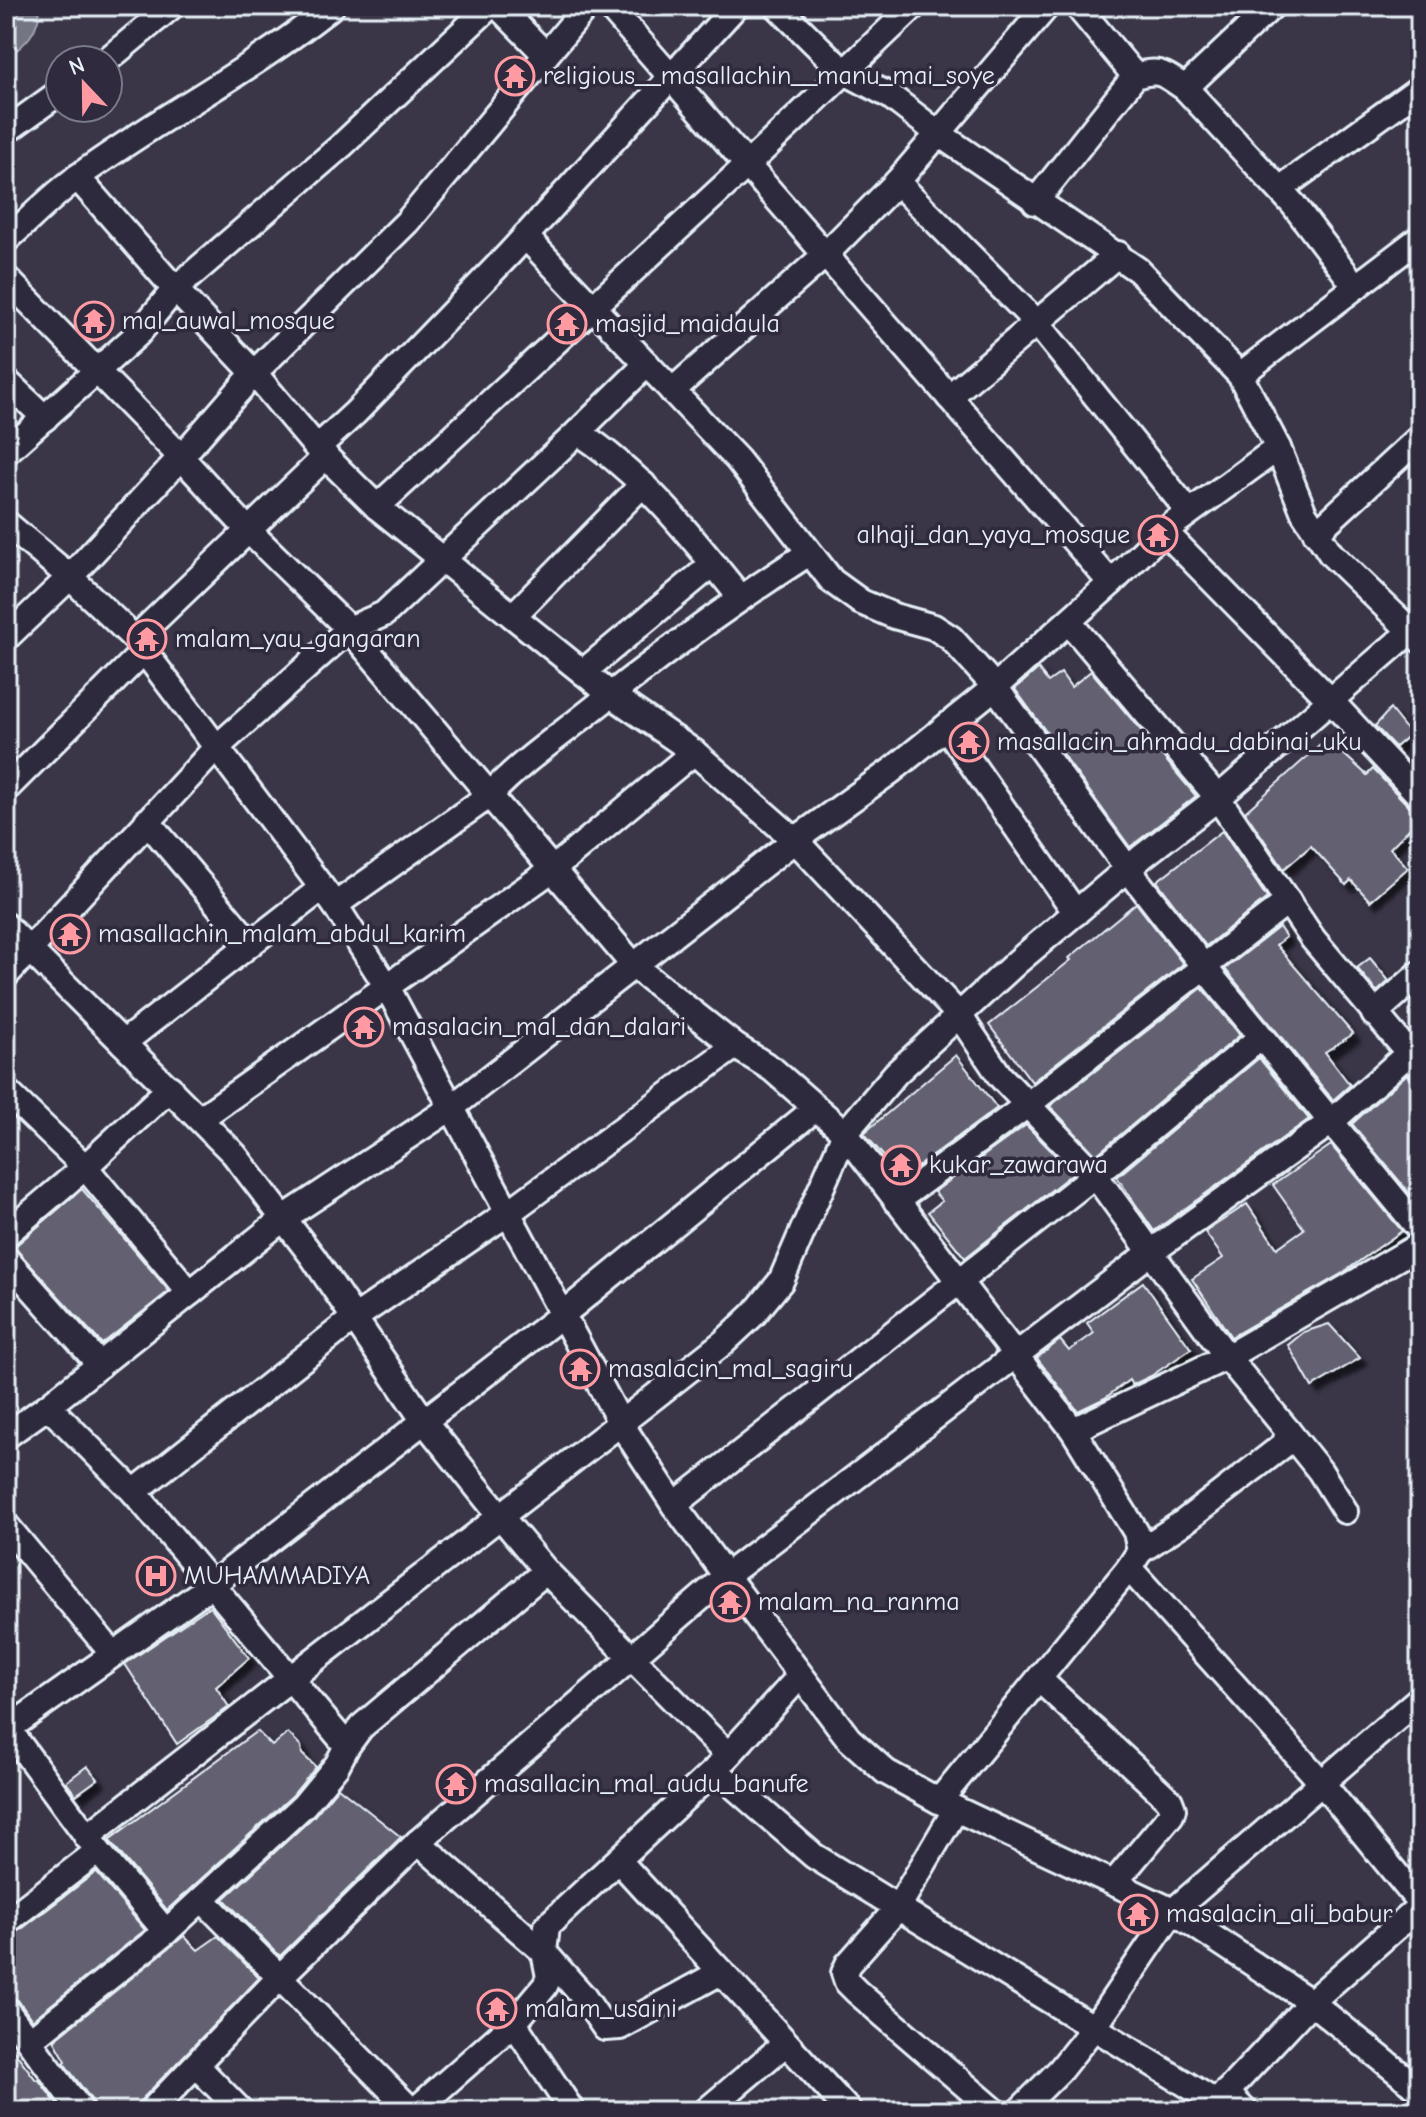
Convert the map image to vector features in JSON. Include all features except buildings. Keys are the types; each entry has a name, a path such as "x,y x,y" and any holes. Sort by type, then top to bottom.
{"street":[{"path":"124,46 172,6"},
{"path":"6,240 77,177 293,37 332,6"},
{"path":"6,452 138,334 175,289 341,146 490,6"},
{"path":"498,6 546,55"},
{"path":"6,638 70,577 254,373 407,222 587,6"},
{"path":"609,6 1111,583"},
{"path":"6,789 525,236 736,6"},
{"path":"6,1922 92,1844 288,1678 501,1517 724,1342 754,1314 781,1281 845,1133 896,1073 1076,913 1416,631 1331,554 1304,513 1278,448 1240,375 1138,270 1035,202 890,96 843,71 777,6"},
{"path":"377,507 914,6"},
{"path":"672,391 825,255 897,182 1047,6"},
{"path":"1077,6 1135,76"},
{"path":"1185,88 1272,6"},
{"path":"1035,202 1135,76 1153,70 1185,88 1280,189 1356,287"},
{"path":"1280,189 1420,88"},
{"path":"6,131 44,104"},
{"path":"77,177 321,452 377,507 610,694 694,752 795,840 959,1015 1000,1076 1095,1175 1227,1357 1320,1471 1345,1511"},
{"path":"897,182 1037,323 1189,512"},
{"path":"525,236 738,460 832,581 861,602 894,616 934,627 951,638 995,687 1204,967 1420,1230"},
{"path":"1240,375 1420,238"},
{"path":"949,397 1118,254"},
{"path":"6,278 249,531 349,629 635,967 735,1046 772,1069 845,1133 1073,1430 1136,1532 1134,1560 1322,1783 1420,1905 1311,2002 1217,2102"},
{"path":"6,975 215,749 349,629 384,614 647,364"},
{"path":"6,381 45,418"},
{"path":"578,432 605,450 643,484 677,519 740,597"},
{"path":"1316,533 1417,446"},
{"path":"7,1437 284,1218 451,1108 795,840 891,771 1069,622 1164,531 1278,448"},
{"path":"513,616 643,484"},
{"path":"6,523 70,577 139,645 329,897 386,985 621,1424 674,1505 849,1739 886,1772 948,1805 1173,1911 1311,2002 1420,2090"},
{"path":"1164,531 1420,796"},
{"path":"123,1043 250,943 490,795 507,777 610,694 740,597 809,553"},
{"path":"583,672 713,564"},
{"path":"151,2111 280,1977 418,1842 726,1576 1014,1355 1415,1059 1313,939 1218,798 1069,622"},
{"path":"946,727 1076,913"},
{"path":"201,1118 553,869 694,752"},
{"path":"147,821 250,943"},
{"path":"896,1201 1026,1106 1288,901"},
{"path":"6,926 234,1154 313,1257 424,1421 501,1517 546,1571 631,1657 721,1762 814,1856 1217,2102 1245,2111"},
{"path":"1374,1014 1420,973"},
{"path":"674,1505 1095,1175 1261,1037"},
{"path":"134,1492 353,1319 508,1213 735,1046"},
{"path":"6,1234 85,1167 170,1088"},
{"path":"6,1091 85,1167 190,1293"},
{"path":"166,1932 92,1844 7,1728 210,1586 562,1315 816,1108"},
{"path":"1073,1430 1227,1357 1420,1245"},
{"path":"6,1259 100,1365"},
{"path":"48,1406 134,1492 347,1746"},
{"path":"995,2111 847,1982 844,1973 848,1964 897,1909 948,1805 1039,1679 1134,1560 1285,1444 1288,1431"},
{"path":"6,1525 113,1654"},
{"path":"29,2041 166,1932 304,1805 337,1765 361,1727 546,1571"},
{"path":"202,1899 413,2111 514,2023 549,1977 544,1952 547,1926 721,1762 800,1676"},
{"path":"1039,1679 1170,1801 1173,1809 1114,1883"},
{"path":"1023,2110 1095,2026 1173,1911 1420,1698"},
{"path":"418,1842 544,1952 583,1996 605,2028 620,2027 721,1972"},
{"path":"619,1861 849,2111"},
{"path":"6,2010 81,2111"},
{"path":"514,2023 572,2111"},
{"path":"706,2111 786,2043"},
{"path":"196,2065 241,2111"}],"water":[{"path":"6,6 40,6 30,36 6,57"}],"place":[{"name":"religious__masallachin__manu_mai_soye","path":"515,76"},
{"name":"mal_auwal_mosque","path":"94,321"},
{"name":"masjid_maidaula","path":"567,324"},
{"name":"alhaji_dan_yaya_mosque","path":"1158,535"},
{"name":"malam_yau_gangaran","path":"147,639"},
{"name":"masallacin_ahmadu_dabinai_uku","path":"969,742"},
{"name":"masallachin_malam_abdul_karim","path":"70,934"},
{"name":"masalacin_mal_dan_dalari","path":"364,1027"},
{"name":"kukar_zawarawa","path":"901,1165"},
{"name":"masalacin_mal_sagiru","path":"580,1369"},
{"name":"MUHAMMADIYA","path":"156,1576"},
{"name":"malam_na_ranma","path":"730,1602"},
{"name":"masallacin_mal_audu_banufe","path":"456,1784"},
{"name":"masalacin_ali_babur","path":"1138,1914"},
{"name":"malam_usaini","path":"497,2009"}]}
